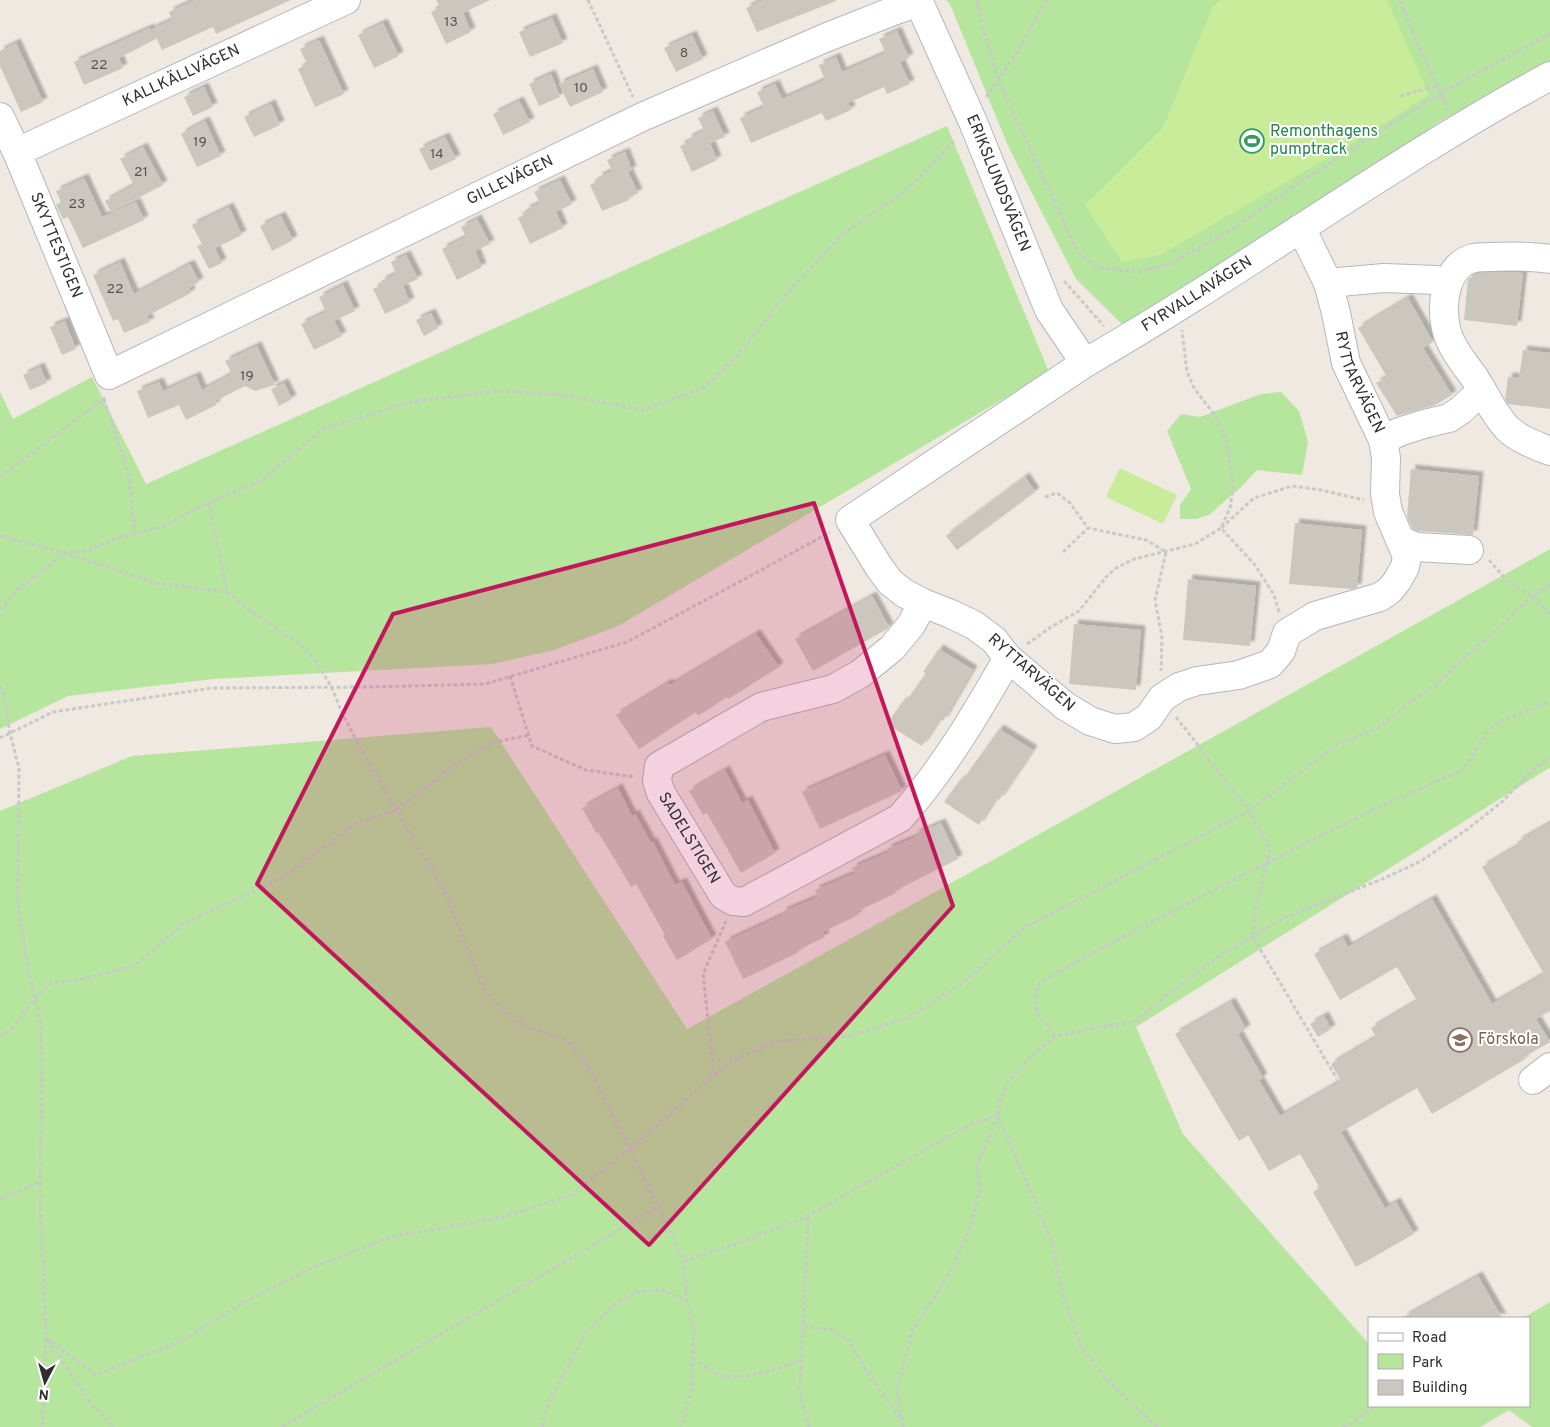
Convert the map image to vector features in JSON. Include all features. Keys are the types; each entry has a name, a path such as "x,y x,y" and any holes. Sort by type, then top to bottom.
{"street":[{"name":"KALLKÄLLVÄGEN","path":"17,152 346,0"},
{"name":"GILLEVÄGEN","path":"106,387 642,117 825,38 918,1"},
{"name":"ERIKSLUNDSVÄGEN","path":"918,1 974,125 1049,310 1085,362"},
{"name":"FYRVALLAVÄGEN","path":"850,520 1085,362 1510,98 1550,76"},
{"name":"SKYTTESTIGEN","path":"0,117 17,152 106,387"},
{"name":"RYTTARVÄGEN","path":"850,520 878,567 890,582 904,593 923,603 974,625 994,640 1008,658 1065,706 1090,721 1115,729 1134,727 1142,722 1149,717 1162,698 1179,688 1197,681 1239,675 1270,664 1281,651 1287,633 1315,616 1380,597 1390,590 1397,581 1405,567 1407,556 1388,512 1385,494 1386,458 1383,440 1346,364 1328,283 1307,240 1299,229"},
{"path":"1550,258 1499,256 1474,258 1463,263 1453,273 1447,284 1444,302 1446,330 1451,344 1493,410 1508,428 1525,441 1550,451"},
{"path":"1328,283 1384,278 1436,280 1447,284"},
{"path":"1383,440 1399,432 1449,418 1461,410 1482,390"},
{"path":"1400,540 1416,547 1470,550"},
{"name":"SADELSTIGEN","path":"733,901 722,895 661,794 657,781 659,766 761,708 833,689 860,674 892,648 911,625 923,603"},
{"path":"733,901 744,902 900,818 919,797 971,722 1008,658"}],"path":[{"path":"588,0 642,117"},
{"path":"977,0 983,29 998,79 1077,251 1096,267 1138,272 1170,264 1239,225 1292,187 1441,94 1550,34"},
{"path":"0,610 16,591 65,553 90,550 117,538 164,526 191,510 262,480 323,430 411,402 496,391 566,395 643,410 703,388 737,356 785,295 843,234 908,189 974,125 980,106 1016,54 1047,0"},
{"path":"1400,0 1418,45 1458,130"},
{"path":"1400,96 1437,86"},
{"path":"1181,325 1187,372 1194,388 1214,414 1226,439 1233,488 1230,508 1221,528"},
{"path":"0,477 106,387 129,476 135,533"},
{"path":"1008,658 1051,627 1079,610 1106,577 1116,568 1134,559 1195,544 1221,528 1254,498 1292,486 1387,504"},
{"path":"1045,497 1057,492 1070,503 1088,528 1146,540 1166,552"},
{"path":"209,503 227,592"},
{"path":"0,738 53,712 212,688 332,688 485,684 627,642 850,520"},
{"path":"1063,552 1088,528"},
{"path":"1221,528 1256,566 1274,596 1287,633"},
{"path":"0,536 65,553 156,584 227,592 248,610 300,644 316,661 332,688 342,713 396,810 443,889 485,992 508,1016 527,1027 565,1039 581,1054 630,1149 684,1261 687,1301 694,1330 691,1392 682,1427"},
{"path":"1470,550 1480,551 1492,562 1508,582 1534,596 1550,615"},
{"path":"1166,552 1155,600 1162,637 1162,698 1250,811 1270,849 1255,912 1253,936 1337,1079"},
{"path":"46,1338 96,1375 183,1340 245,1302 316,1266 382,1240 503,1218 570,1195 630,1149 729,1062 778,1041 850,1036 910,1017 964,982 1024,928 1250,811 1338,744 1377,729 1440,681 1523,604 1550,584"},
{"path":"510,676 532,746 586,770 657,781"},
{"path":"0,686 4,695 10,733 19,768 18,906 41,1026 40,1182 46,1338 42,1427"},
{"path":"1054,1038 1049,1027 1037,1014 1036,996 1039,983 1103,947 1379,807 1463,770 1487,733 1501,721 1550,702"},
{"path":"0,1036 10,1032 35,999 51,983 82,979 134,966 183,924 286,876 356,823 396,810 451,768 490,743 529,735"},
{"path":"903,1425 897,1389 913,1328 950,1272 971,1226 980,1188 977,1165 998,1116 1000,1101 1007,1084 1030,1056 1057,1036 1135,1022 1166,996 1218,958 1286,917 1385,878 1421,861 1469,828 1502,801 1528,774 1550,757"},
{"path":"714,1075 703,974 733,901"},
{"path":"684,1261 733,1245 808,1216 973,1123 998,1116"},
{"path":"998,1116 1050,1237 1063,1296 1081,1347 1106,1380 1157,1427"},
{"path":"0,1199 40,1182"},
{"path":"282,1427 658,1207"},
{"path":"808,1216 800,1394 809,1427"},
{"path":"542,1427 549,1401 585,1334 614,1305 636,1292 663,1290 687,1301"},
{"path":"804,1326 831,1330 848,1340 903,1425"},
{"path":"46,1338 92,1405 115,1427"},
{"path":"693,1359 722,1377 748,1376 784,1367 802,1359"},
{"path":"1343,1427 1354,1422 1373,1407"}],"highlighted area":[{"path":"814,503 953,906 649,1245 257,884 393,614"}],"green space":[{"path":"946,0 1550,0 1550,62 1439,122 1296,223 1124,326 1076,279 1008,146 950,4"},
{"name":"Remonthagens pumptrack","path":"1221,0 1387,0 1429,95 1333,155 1160,255 1122,262 1085,205 1163,128 1213,6"},
{"path":"947,126 1049,372 618,626 554,650 493,664 213,679 68,696 0,729 0,392 13,419 92,377 146,484"},
{"path":"1281,392 1299,411 1308,442 1302,475 1257,470 1209,515 1196,519 1180,519 1180,505 1191,489 1167,431 1181,414 1200,417 1261,394"},
{"path":"1120,468 1177,495 1163,524 1106,497"},
{"path":"1550,549 1550,769 1136,1027 1183,1134 1368,1343 1368,1407 1530,1407 1530,1317 1525,1317 1550,1302 1550,1427 1532,1427 1509,1410 1480,1427 0,1427 0,811 132,756 491,727 687,1029"}],"building":[{"path":"195,0 291,0 216,34 213,27 162,50 152,29 172,20 169,12"},
{"path":"436,0 490,0 463,13 471,32 446,44 431,12 440,8"},
{"path":"763,0 836,1 757,32 746,8"},
{"path":"552,18 563,43 530,57 519,32"},
{"path":"383,23 399,56 374,68 358,35"},
{"path":"150,28 156,39 119,58 123,68 84,85 74,62"},
{"path":"897,31 909,58 900,62 910,84 887,94 884,87 848,103 851,110 826,121 822,113 751,143 740,118 764,107 757,92 775,84 782,99 825,80 819,65 836,57 842,72 886,53 879,39"},
{"path":"692,35 703,59 676,72 664,48"},
{"path":"319,40 344,94 315,107 298,69 307,64 300,49"},
{"path":"16,43 43,102 21,112 0,66 0,51"},
{"path":"593,69 603,92 570,107 559,84"},
{"path":"551,74 560,97 539,106 529,84"},
{"path":"204,87 213,107 193,116 184,97"},
{"path":"519,101 530,122 503,135 493,114"},
{"path":"271,104 280,125 254,137 244,117"},
{"path":"713,111 725,137 710,143 717,160 692,172 680,146 689,142 687,139 704,131 698,118"},
{"path":"205,121 221,156 197,167 181,134"},
{"path":"445,137 456,159 430,171 419,149"},
{"path":"143,147 163,185 111,212 105,201 134,185 120,159"},
{"path":"625,152 632,170 628,172 638,193 628,198 629,200 602,211 590,185 599,181 598,177 612,171 607,160"},
{"path":"84,178 102,217 136,202 144,220 83,248 68,217 63,219 56,205 61,202 56,191"},
{"path":"560,180 572,204 556,212 563,228 530,244 518,218 526,214 525,210 540,203 534,192"},
{"path":"229,207 242,235 215,248 222,263 209,269 197,246 202,244 192,225"},
{"path":"281,216 293,240 272,251 260,226"},
{"path":"477,219 490,244 475,251 482,267 457,280 442,249 466,237 461,227"},
{"path":"406,255 418,279 403,286 410,302 385,314 373,289 382,285 381,281 396,274 391,262"},
{"path":"120,262 134,294 190,264 199,282 189,288 191,293 147,316 150,322 124,333 118,319 113,321 93,275"},
{"path":"1478,273 1523,273 1517,326 1464,320 1468,279"},
{"path":"343,285 355,311 334,321 342,336 314,350 301,324 326,312 319,297"},
{"path":"1408,298 1433,342 1423,348 1452,395 1435,405 1397,416 1376,383 1387,377 1358,328"},
{"path":"431,313 438,328 424,336 416,320"},
{"path":"65,321 76,349 62,355 50,327"},
{"path":"257,346 275,385 255,391 245,386 215,401 216,405 186,420 179,405 148,418 137,391 159,382 163,391 196,376 202,390 232,374 225,361"},
{"path":"1523,350 1550,353 1550,409 1508,404 1505,399 1508,377 1519,378"},
{"path":"40,367 47,383 30,390 23,375"},
{"path":"284,383 292,399 279,406 271,389"},
{"path":"1411,469 1479,476 1473,535 1417,531 1412,528 1407,517"},
{"path":"1025,477 1035,492 957,550 946,536"},
{"path":"1295,523 1362,530 1357,588 1289,584"},
{"path":"1188,579 1256,586 1250,646 1183,640"},
{"path":"872,596 889,627 813,671 795,639"},
{"path":"1074,624 1141,630 1136,690 1069,684"},
{"path":"756,634 779,667 698,716 696,712 639,749 616,715 668,683 670,685"},
{"path":"939,649 973,670 943,721 940,719 922,746 887,724 903,701 905,703 926,673 923,672"},
{"path":"999,729 1033,750 999,800 996,798 979,825 944,802 960,780 962,781"},
{"path":"885,755 902,791 820,829 802,792"},
{"path":"725,770 742,803 748,800 775,853 741,873 707,813 703,815 689,791"},
{"path":"618,788 632,816 635,814 651,843 653,842 675,885 682,882 712,939 677,960 636,884 631,887 582,808"},
{"path":"941,823 958,859 895,891 896,893 856,912 858,915 823,932 825,937 798,950 799,952 743,979 725,942 783,915 782,912 818,897 815,890 855,873 852,868 889,852 887,849 916,837 915,834"},
{"name":"Förskola","path":"1550,823 1550,1011 1536,1019 1550,1042 1432,1114 1417,1088 1341,1132 1385,1208 1396,1202 1414,1234 1356,1267 1313,1192 1320,1188 1300,1154 1269,1171 1248,1135 1239,1141 1175,1034 1231,1002 1246,1029 1238,1034 1263,1078 1259,1080 1280,1116 1341,1081 1331,1064 1376,1037 1371,1028 1417,1001 1397,967 1340,1000 1314,954 1343,938 1348,947 1432,899 1492,1004 1544,974 1482,867 1519,845 1517,842"},
{"path":"1324,1016 1331,1029 1318,1037 1310,1024"},
{"path":"1478,1276 1501,1317 1404,1317"}],"place":[{"name":"Remonthagens pumptrack","path":"1252,141"},
{"name":"Förskola","path":"1460,1040"}]}
